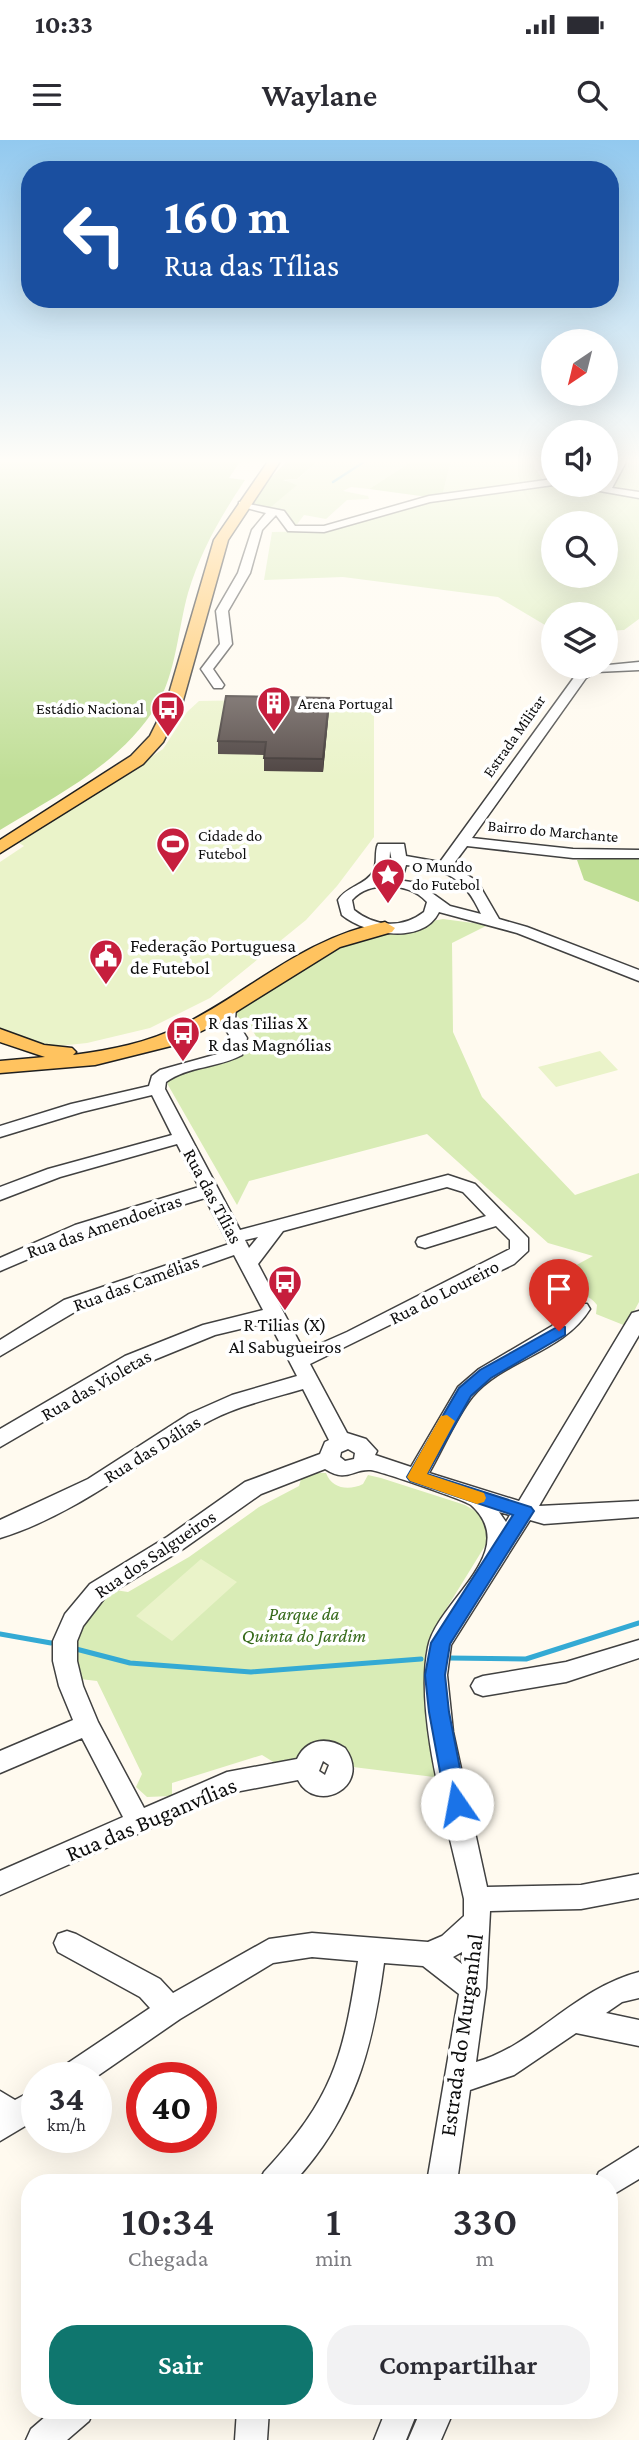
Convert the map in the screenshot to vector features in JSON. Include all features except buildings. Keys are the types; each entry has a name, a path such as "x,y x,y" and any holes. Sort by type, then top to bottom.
{"main road":[{"path":"0,836 99,776 145,736 164,704 205,567"},
{"path":"0,848 137,760 157,738 174,704 213,567"},
{"path":"0,1052 44,1058 86,1053 132,1043 190,1020 336,932 347,912"},
{"path":"0,1067 59,1065 104,1059 154,1045 194,1028 228,1009 279,975 351,934 385,928"},
{"path":"0,1035 41,1051 86,1053"}],"street":[{"path":"218,685 207,669 226,644 221,615 245,567"},
{"name":"Estrada Militar","path":"444,867 582,675 593,669 639,666"},
{"name":"Bairro do Marchante","path":"464,841 605,856 639,854"},
{"path":"370,884 382,871 383,847 399,847 400,875 411,885 424,891 433,902 497,922 639,976"},
{"path":"399,860 444,867 470,882 497,922"},
{"path":"411,885 387,882 370,884 347,895 344,904 347,912 361,923 385,928 456,918 497,922"},
{"path":"422,921 433,911 433,902"},
{"path":"463,913 477,910 483,902"},
{"path":"0,1132 77,1108 157,1089 158,1080 168,1073 231,1055 240,1046 236,1032 227,1019 228,1009"},
{"path":"194,1028 216,1026 236,1032"},
{"name":"Rua das Tílias","path":"157,1089 309,1380 335,1450"},
{"path":"0,1194 54,1173 183,1137"},
{"name":"Rua do Loureiro","path":"241,1249 276,1227 447,1181 469,1188 519,1238 519,1251 514,1255 355,1337 299,1360"},
{"name":"Rua das Amendoeiras","path":"0,1265 82,1230 210,1190"},
{"path":"425,1242 500,1218"},
{"path":"241,1249 276,1227"},
{"name":"Rua das Camélias","path":"0,1349 71,1305 151,1275 241,1249"},
{"path":"416,1477 465,1392 485,1374 559,1331 580,1309"},
{"name":"Rua das Violetas","path":"0,1439 99,1379 157,1350 210,1330 275,1314"},
{"name":"Estrada do Murganhal","path":"442,2174 444,2142 458,2077 471,1987 477,1910 441,1732 435,1675 440,1643 543,1482 639,1318"},
{"name":"Rua das Dálias","path":"0,1531 96,1485 196,1419 239,1400 309,1380"},
{"path":"335,1450 336,1466 348,1469 359,1466 365,1460 525,1511 556,1516 639,1509"},
{"name":"Rua dos Salgueiros","path":"138,1821 87,1726 71,1686 65,1661 65,1641 73,1621 85,1603 113,1579 169,1547 253,1488 335,1450"},
{"path":"478,1498 505,1497 543,1482 544,1493 552,1502 584,1514"},
{"path":"478,1498 499,1529 500,1548"},
{"path":"483,1686 566,1672 639,1649"},
{"path":"0,1762 87,1726"},
{"name":"Rua das Buganvílias","path":"0,1883 227,1783 305,1768"},
{"path":"94,2062 170,2010 269,1951 312,1945 428,1954 452,1944 477,1910 581,1897 639,1886"},
{"path":"67,1943 150,1988 170,2010"},
{"path":"281,2174 317,2133 351,2072 361,2032 373,1949"},
{"path":"428,1954 471,1987"},
{"path":"458,2077 470,2078 493,2071 616,1991 639,1985"},
{"path":"573,2019 639,2033"},
{"path":"618,2176 639,2162"},
{"path":"42,2440 67,2419"},
{"path":"251,2440 252,2419"},
{"path":"390,2440 398,2419"},
{"path":"424,2440 434,2419"}],"green space":[{"path":"0,567 197,567 188,593 168,679 157,705 142,726 107,761 65,791 0,830"},
{"path":"266,567 541,567 541,588 618,588 618,567 639,567 639,619 624,630 618,630 618,602 541,602 541,623 498,597 343,577 264,580"},
{"name":"Cidade do Futebol","path":"199,701 374,704 374,837 337,886 306,920 210,998 150,1028 87,1043 40,1048 0,1039 0,862 24,846 19,843 163,749 187,712"},
{"path":"639,856 639,902 584,880 577,860"},
{"path":"443,919 488,925 452,943 453,1032 482,1097 575,1195 639,1173 639,1302 626,1326 596,1314 597,1305 589,1298 558,1298 534,1288 593,1256 548,1243 427,1134 249,1181 237,1205 168,1085 167,1079 179,1073 224,1060 258,1042 235,1009 361,934"},
{"path":"600,1051 618,1070 556,1087 538,1067"},
{"name":"Parque da Quinta do Jardim","path":"326,1473 332,1482 347,1488 363,1484 368,1475 381,1478 465,1505 482,1515 487,1523 488,1541 432,1632 425,1654 426,1698 442,1778 353,1767 348,1758 304,1756 275,1763 262,1755 172,1783 172,1796 147,1797 136,1787 142,1774 97,1681 80,1679 77,1652 87,1618 115,1590 128,1592 189,1557 259,1507 299,1486 302,1476"},
{"path":"201,1559 237,1582 172,1641 136,1616"}],"waterway":[{"path":"449,1658 526,1659 639,1623"},
{"path":"0,1634 51,1643"},
{"path":"76,1649 130,1663 251,1672 421,1659"}],"slow traffic":[{"path":"447,1421 416,1477 477,1498"}],"place":[{"name":"Arena Portugal","path":"274,733"},
{"name":"Estádio Nacional","path":"168,738"},
{"name":"Cidade do Futebol","path":"173,874"},
{"name":"O Mundo do Futebol","path":"388,905"},
{"name":"Federação Portuguesa de Futebol","path":"106,986"},
{"name":"R das Tilias X R das Magnólias","path":"183,1063"},
{"name":"R Tilias (X) Al Sabugueiros","path":"285,1312"}],"route":[{"path":"457,1804 441,1732 435,1675 440,1643 525,1511 416,1477 465,1392 485,1374 559,1331"}]}
